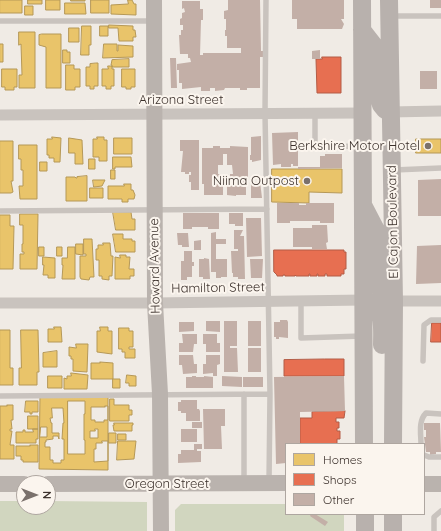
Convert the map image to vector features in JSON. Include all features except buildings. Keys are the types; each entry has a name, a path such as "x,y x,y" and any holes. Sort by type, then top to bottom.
{"main road":[{"path":"362,0 364,443"},
{"name":"El Cajon Boulevard","path":"390,8 390,112 394,301 393,443"},
{"path":"362,30 376,48 375,83 381,105 385,110 390,112"},
{"path":"362,112 378,124 380,130 380,178 392,201"},
{"path":"363,205 377,232 376,276 379,287 384,296 394,301"},
{"path":"364,300 374,304 378,308 382,323 382,355 393,379"},
{"path":"365,515 365,531"},
{"path":"393,515 393,531"}],"street":[{"name":"Howard Avenue","path":"154,0 155,303 160,394 161,531"},
{"path":"390,112 441,111"},
{"name":"Arizona Street","path":"0,115 362,112"},
{"name":"Hamilton Street","path":"0,303 155,303 364,300"},
{"path":"394,301 441,301"},
{"name":"Oregon Street","path":"56,484 285,483"},
{"path":"0,484 16,484"},
{"path":"425,484 441,484"}],"lane":[{"path":"266,0 265,113 268,209 270,394 269,483"},
{"path":"390,8 441,16"},
{"path":"0,21 154,21"},
{"path":"315,113 315,147 362,146"},
{"path":"392,170 441,168"},
{"path":"0,211 268,209"},
{"path":"302,301 302,338 364,336"},
{"path":"423,361 424,325 431,320 441,320"},
{"path":"244,394 244,483"},
{"path":"0,396 270,394"},
{"path":"421,443 422,416 426,413 441,414"},
{"path":"425,455 441,457"},
{"path":"434,531 434,517 441,511"}],"green space":[{"path":"0,501 16,501 16,515 56,515 56,501 147,502 147,531 0,531"},
{"path":"181,504 285,504 285,515 344,515 344,531 175,531 175,510"}],"place":[{"name":"Berkshire Motor Hotel","path":"428,146"},
{"name":"Niima Outpost","path":"307,181"}]}
